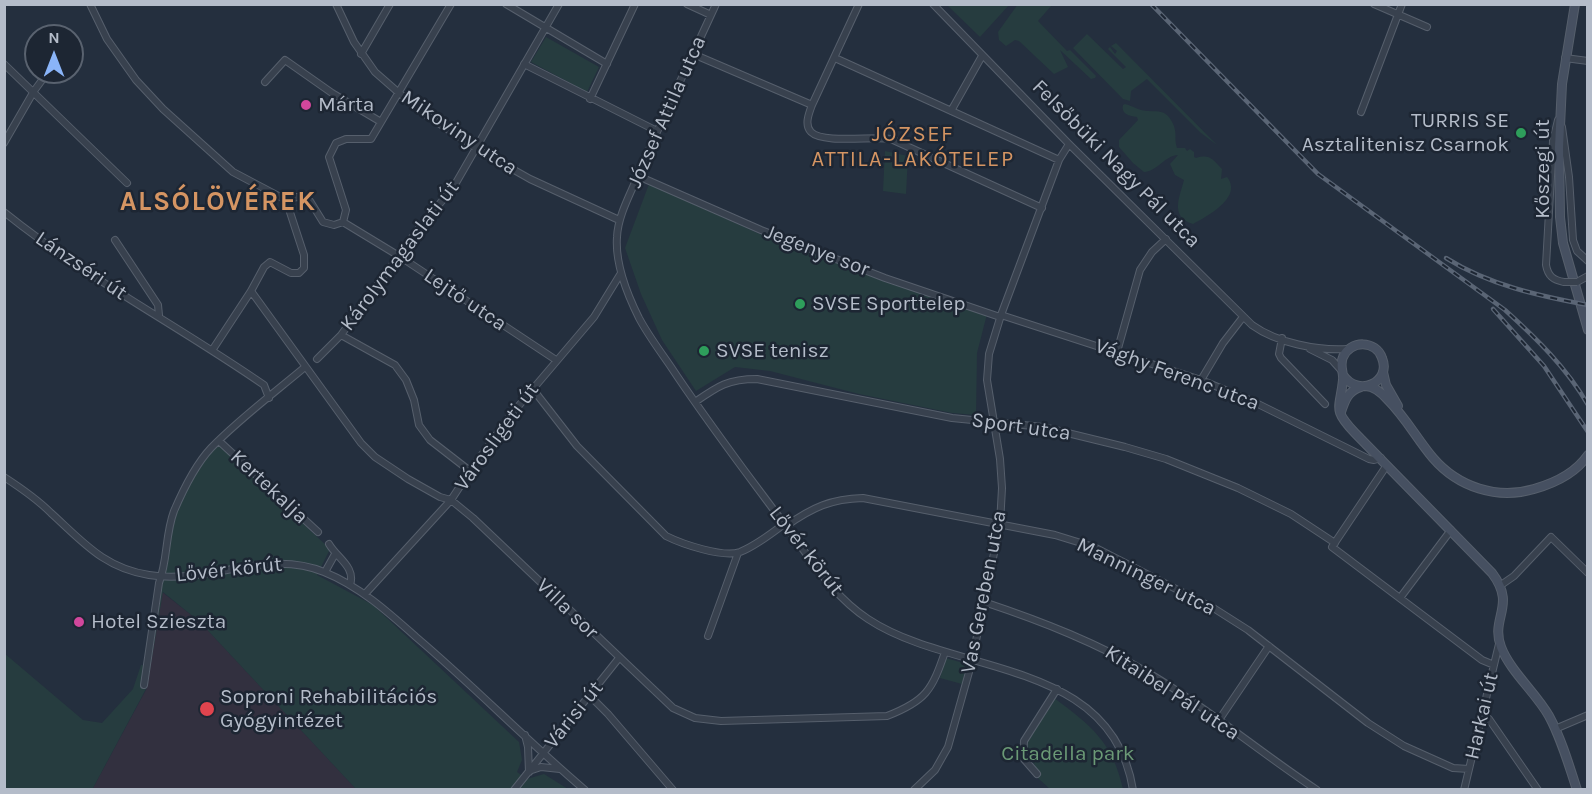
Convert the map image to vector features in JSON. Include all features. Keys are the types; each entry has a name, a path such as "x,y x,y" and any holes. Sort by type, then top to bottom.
{"main road":[{"name":"Kőszegi út","path":"1575,4 1565,58 1560,114 1559,178 1563,243 1587,330"},
{"path":"1577,789 1548,715 1507,659 1500,643 1504,593 1501,585 1340,416 1338,399 1343,373 1342,359 1348,349 1363,344 1375,348 1383,360 1386,385 1402,415 1426,450 1446,471 1471,487 1487,491 1516,493 1546,486 1570,473 1587,455"},
{"path":"1343,373 1351,383 1362,387 1377,381 1383,371"},
{"path":"1340,416 1346,397 1354,389 1369,386 1379,391 1402,415"}],"street":[{"path":"90,4 107,39 136,80 163,109 209,153 233,172 286,200 304,255 304,268 299,273 291,273 270,262 264,267 213,349"},
{"name":"Mikoviny utca","path":"336,4 361,54 375,72 447,130 530,179 619,220"},
{"path":"361,54 390,4"},
{"path":"343,222 346,210 329,157 336,143 346,139 371,139 451,4"},
{"path":"506,4 607,64"},
{"name":"Károlymagaslati út","path":"317,359 341,335 419,228 453,188 559,4"},
{"path":"590,99 635,4"},
{"path":"687,4 711,15"},
{"name":"József Attila utca","path":"619,220 716,4"},
{"path":"859,4 812,105 808,127 813,134 825,138 881,137 891,139 1042,208"},
{"name":"Felsőbüki Nagy Pál utca","path":"933,4 1069,144 1243,317 1264,333 1302,345"},
{"path":"1374,4 1427,27"},
{"path":"1360,112 1402,4"},
{"path":"693,54 812,105"},
{"path":"951,111 982,56"},
{"path":"835,58 1059,160"},
{"path":"1565,58 1587,61"},
{"path":"265,82 285,60 332,93 381,122"},
{"path":"4,64 127,183"},
{"path":"524,64 657,131"},
{"path":"4,143 39,84"},
{"path":"1560,114 1569,177 1573,240 1576,251 1587,261"},
{"path":"1560,114 1553,141 1546,266 1549,275 1556,280 1587,281"},
{"name":"Vas Gereben utca","path":"915,789 935,770 948,747 955,726 973,659 1000,524 1002,488 1000,459 987,380 993,336 1059,160 1069,144"},
{"name":"Jegenye sor","path":"638,176 738,220 885,278 1000,316"},
{"name":"Lejtő utca","path":"286,200 297,197 310,201 323,222 334,225 343,222 399,256 556,360"},
{"name":"Lánzséri út","path":"4,212 109,287 213,349 264,385 269,398"},
{"name":"Lővér körút","path":"619,220 617,237 621,273 639,318 695,402 831,587 854,608 883,628 914,642 1020,673 1057,689 1084,707 1109,732 1122,754 1133,789"},
{"path":"1117,352 1140,270 1152,252 1166,239"},
{"name":"Lánzséri út","path":"115,240 158,305 159,315"},
{"name":"Városligeti út","path":"365,594 451,501 470,471 532,388 594,317 621,273"},
{"path":"1577,282 1587,276"},
{"name":"Villa sor","path":"251,291 361,443 375,457 408,479 451,501 473,518 666,702 683,714 707,720 736,721 887,716 907,709 926,695 945,652"},
{"name":"Vághy Ferenc utca","path":"1000,316 1201,380 1254,402 1369,459 1384,462"},
{"path":"1201,380 1222,343 1243,317"},
{"path":"341,335 395,365 406,380 414,400 419,425 430,440 470,471"},
{"path":"1281,338 1279,354 1281,358 1325,404"},
{"path":"1302,345 1328,350 1348,349"},
{"path":"1302,345 1332,360 1343,373"},
{"path":"144,685 161,580 165,569 167,540 176,507 195,470 211,448 305,367"},
{"name":"Sport utca","path":"695,402 720,385 738,379 757,379 952,418 1043,427 1166,459 1238,488 1291,514 1482,660 1494,665"},
{"path":"532,388 577,446 666,536 677,542 721,553 738,553 708,636"},
{"name":"Kertekalja","path":"219,441 318,532"},
{"path":"1334,545 1384,462"},
{"name":"Lővér körút","path":"4,477 36,499 87,548 102,559 161,580 271,563 291,563 325,572 350,585 365,594 440,657 561,770 585,789"},
{"name":"Manninger utca","path":"738,553 800,516 840,499 863,498 1055,535 1094,547 1215,609 1248,630 1368,723 1404,746 1453,768 1469,768"},
{"path":"1400,598 1451,530"},
{"path":"1501,585 1514,576 1551,537 1587,573"},
{"path":"329,544 351,571 353,577 350,585"},
{"path":"325,572 335,554"},
{"name":"Kitaibel Pál utca","path":"984,602 1086,639 1153,675 1317,789"},
{"name":"Harkai út","path":"1464,789 1500,643"},
{"path":"1219,720 1269,646"},
{"name":"Várisi út","path":"514,789 619,658"},
{"path":"1037,774 1023,758 1024,741 1057,689"},
{"path":"589,695 673,789"},
{"path":"1483,714 1489,719 1539,789"},
{"path":"1555,729 1587,715"},
{"name":"Várisi út","path":"525,735 529,772"},
{"name":"Várisi út","path":"529,772 541,767 561,770"}],"shaded area":[{"name":"Soproni Rehabilitációs Gyógyintézet","path":"162,592 200,622 356,789 93,788 147,688"}],"green space":[{"path":"1018,4 1052,5 1038,21 1067,51 1070,50 1096,76 1095,78 1091,79 1060,50 1068,67 1054,74 1019,41 1015,40 1006,46 999,40 998,32"},
{"path":"947,5 1009,5 980,37"},
{"path":"1087,34 1123,69 1126,67 1108,49 1110,47 1115,54 1117,51 1111,46 1116,43 1217,145 1201,133 1147,79 1131,91 1130,101 1123,99 1073,48"},
{"path":"546,37 599,67 587,92 531,62"},
{"path":"1123,105 1144,111 1167,115 1174,126 1177,148 1185,148 1187,151 1190,149 1196,158 1211,158 1222,169 1221,179 1227,177 1231,184 1231,192 1222,205 1193,224 1181,216 1178,205 1184,180 1175,175 1170,164 1178,155 1144,172 1119,147 1119,140 1138,120 1137,117 1124,112"},
{"path":"885,151 908,156 906,194 883,191"},
{"name":"SVSE Sporttelep","path":"649,184 762,235 881,280 987,314 977,353 976,415 952,413 859,394 770,371 735,367 696,391 662,340 641,294 625,248"},
{"path":"218,444 330,549 317,575 373,605 519,742 522,760 517,772 527,779 544,774 568,789 356,789 200,622 163,592 147,687 93,788 95,789 5,789 4,653 83,720 102,723 133,689 141,665 149,666 172,522 192,481"},
{"path":"946,658 967,664 962,684 940,678"},
{"name":"Citadella park","path":"1054,698 1099,736 1113,759 1123,789 1050,789 1030,771 1035,765 1026,755 1025,740"}],"railway":[{"path":"1151,4 1318,174 1517,321 1561,366 1588,405"},
{"path":"1446,258 1497,282 1551,298 1588,305"},
{"path":"1493,309 1544,366 1588,432"}],"place":[{"name":"Márta","path":"306,105"},
{"name":"TURRIS SE Asztalitenisz Csarnok","path":"1521,133"},
{"name":"SVSE Sporttelep","path":"800,304"},
{"name":"SVSE tenisz","path":"704,351"},
{"name":"Hotel Szieszta","path":"79,622"},
{"name":"Soproni Rehabilitációs Gyógyintézet","path":"207,709"}],"district":[{"name":"JÓZSEF ATTILA-LAKÓTELEP","path":"913,148"},
{"name":"ALSÓLÖVÉREK","path":"218,202"}]}
